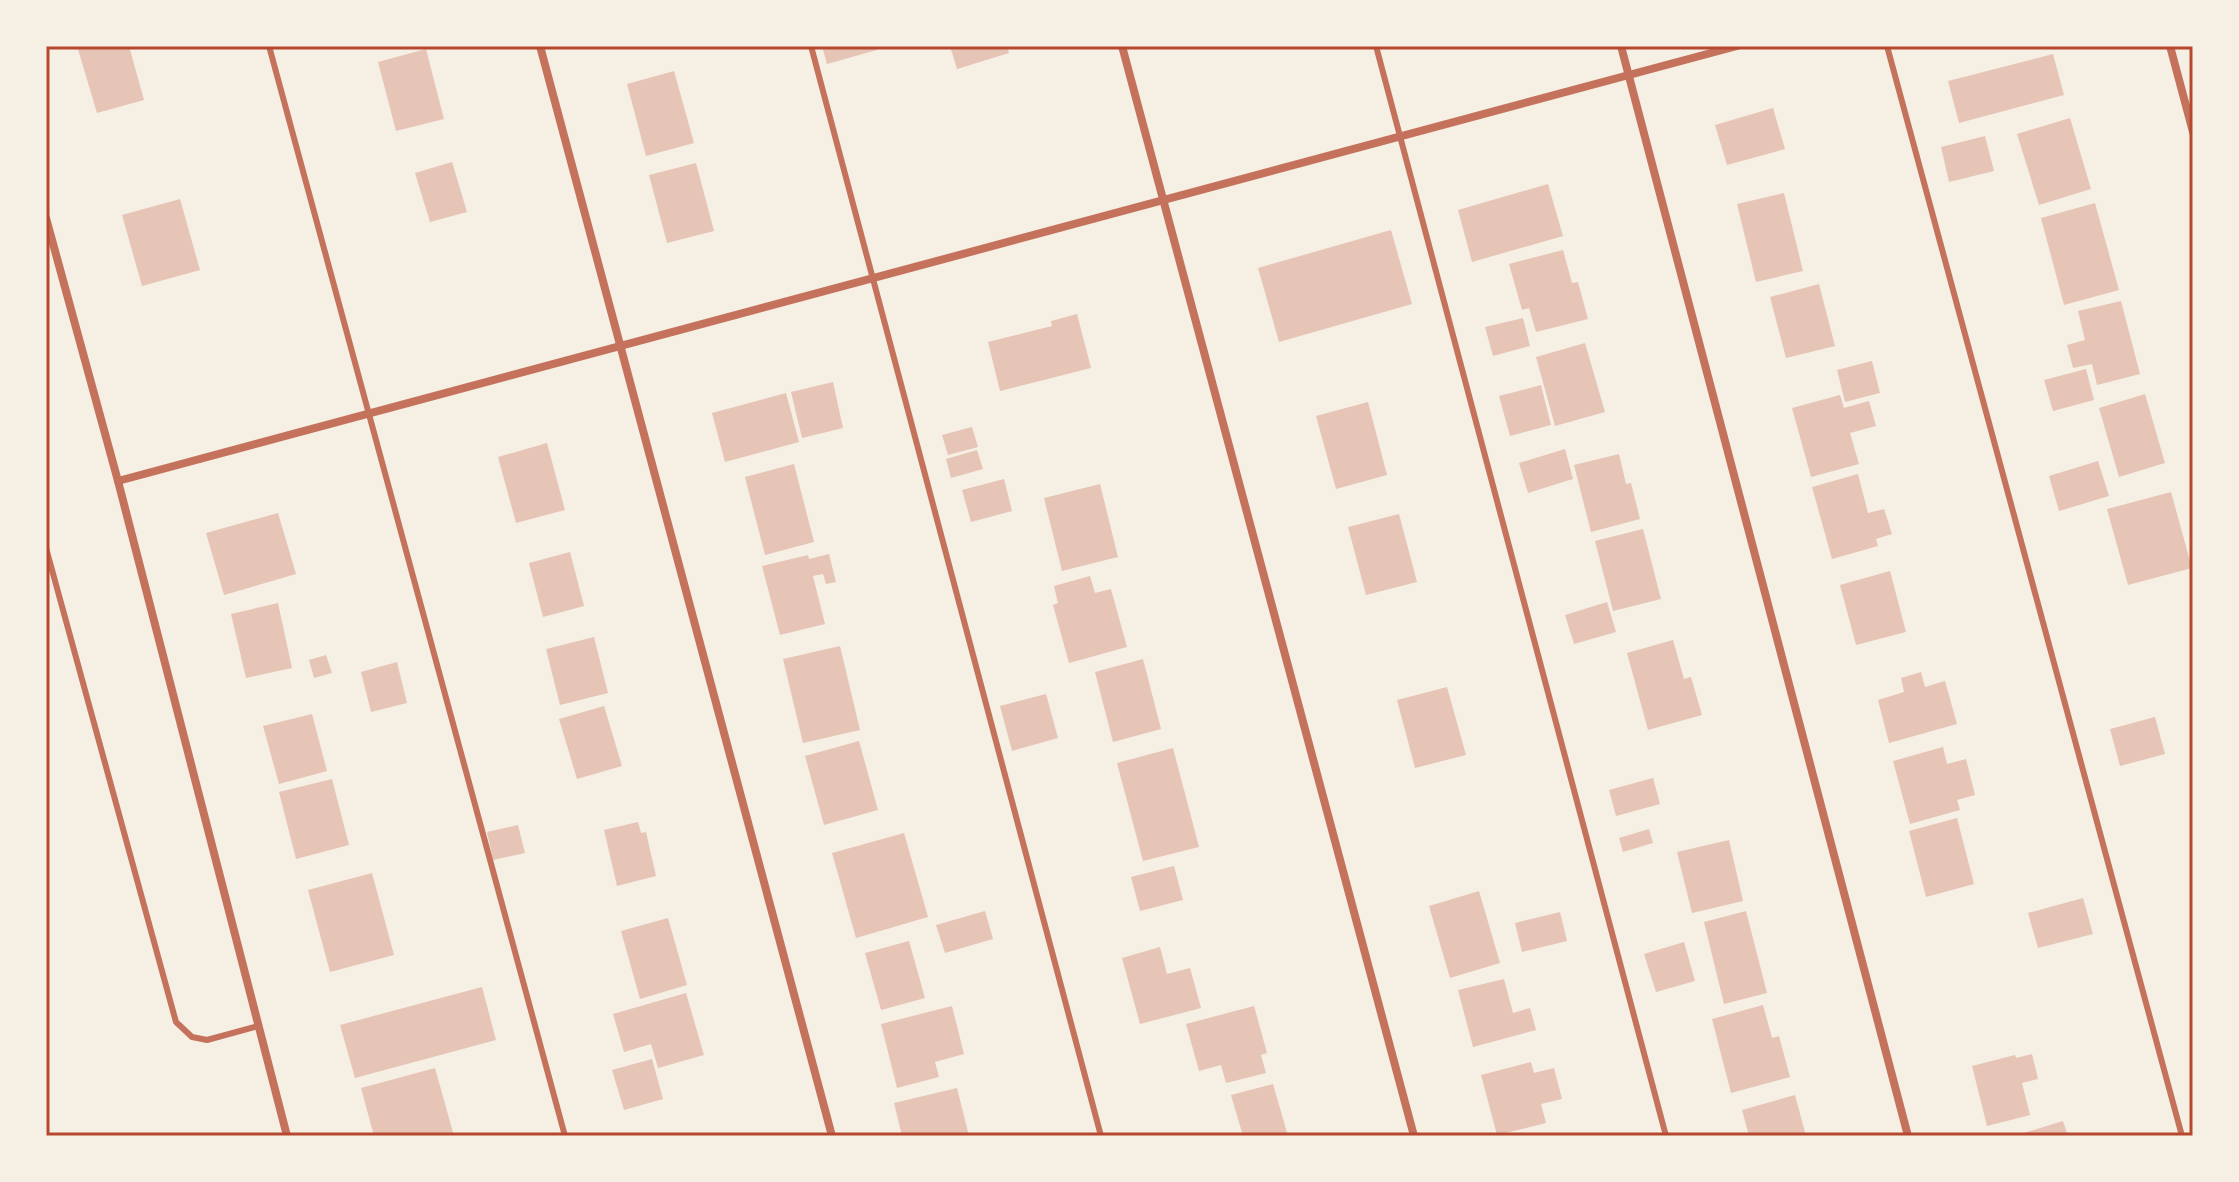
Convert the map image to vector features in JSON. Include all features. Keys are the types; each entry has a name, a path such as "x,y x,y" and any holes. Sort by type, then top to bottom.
{"street":[{"path":"540,46 832,1136"},
{"path":"1122,46 1414,1136"},
{"path":"1621,46 1908,1136"},
{"path":"118,481 1737,46"},
{"path":"2170,46 2193,132"},
{"path":"46,218 118,481 287,1136"}],"lane":[{"path":"269,46 565,1136"},
{"path":"811,46 1101,1136"},
{"path":"1376,46 1666,1136"},
{"path":"1887,46 2182,1136"},
{"path":"46,548 176,1022 192,1037 207,1040 258,1026"}],"building":[{"path":"77,46 129,46 144,100 97,113"},
{"path":"822,46 876,46 877,50 827,64"},
{"path":"950,46 1007,46 1009,53 957,69"},
{"path":"426,49 444,119 396,131 378,62"},
{"path":"2053,54 2064,95 1959,123 1948,81"},
{"path":"674,71 694,143 646,156 627,84"},
{"path":"1773,108 1785,149 1727,165 1715,125"},
{"path":"2070,118 2091,189 2039,205 2017,134"},
{"path":"1985,136 1994,171 1949,182 1941,147"},
{"path":"452,162 467,212 430,222 415,173"},
{"path":"696,163 714,231 667,243 649,175"},
{"path":"1548,184 1563,236 1472,262 1458,210"},
{"path":"1784,193 1803,271 1756,282 1737,204"},
{"path":"180,199 200,270 142,286 122,215"},
{"path":"2095,203 2119,290 2064,305 2041,218"},
{"path":"1391,230 1412,304 1279,342 1258,268"},
{"path":"1563,250 1572,283 1578,282 1588,319 1536,332 1529,308 1522,310 1509,264"},
{"path":"1819,284 1835,346 1786,358 1770,297"},
{"path":"2121,301 2140,374 2097,385 2092,364 2073,368 2067,345 2085,340 2078,311"},
{"path":"1077,314 1091,368 1000,391 988,342 1052,326 1051,321"},
{"path":"1523,318 1530,346 1493,356 1485,327"},
{"path":"1585,343 1605,412 1555,426 1536,357"},
{"path":"1872,361 1880,393 1845,402 1837,370"},
{"path":"2086,369 2094,400 2053,411 2044,380"},
{"path":"833,382 843,428 802,438 791,392"},
{"path":"1541,385 1551,425 1510,436 1499,396"},
{"path":"786,393 799,442 725,462 712,413"},
{"path":"2145,394 2165,463 2119,477 2099,408"},
{"path":"1840,395 1844,408 1869,401 1876,426 1850,433 1859,464 1811,477 1792,408"},
{"path":"1368,402 1387,475 1336,489 1316,416"},
{"path":"972,427 978,447 948,455 942,435"},
{"path":"547,443 565,510 516,523 498,457"},
{"path":"1565,449 1573,479 1528,493 1519,463"},
{"path":"977,450 983,469 951,478 946,459"},
{"path":"1619,454 1626,484 1631,483 1640,519 1591,532 1574,465"},
{"path":"2098,461 2109,496 2059,511 2049,476"},
{"path":"794,464 814,542 765,555 745,477"},
{"path":"1858,474 1868,513 1884,509 1892,534 1876,539 1878,546 1832,559 1812,487"},
{"path":"1004,479 1012,511 971,522 962,490"},
{"path":"1100,484 1118,557 1062,571 1044,498"},
{"path":"2171,492 2192,568 2128,585 2107,509"},
{"path":"278,513 296,574 224,595 206,533"},
{"path":"1399,514 1417,582 1366,595 1348,527"},
{"path":"1643,529 1661,599 1613,611 1595,541"},
{"path":"570,552 584,606 543,617 529,563"},
{"path":"829,554 836,582 826,584 823,574 813,576 825,624 780,635 762,566 808,555 809,559"},
{"path":"1890,571 1906,632 1856,645 1840,585"},
{"path":"1090,576 1095,593 1111,589 1127,647 1069,663 1053,605 1058,603 1054,586"},
{"path":"1607,602 1616,632 1574,644 1565,615"},
{"path":"278,603 292,668 246,678 231,614"},
{"path":"594,637 608,693 560,705 546,649"},
{"path":"1673,640 1684,679 1691,677 1702,715 1648,730 1627,653"},
{"path":"840,646 860,730 803,743 783,659"},
{"path":"326,655 332,673 314,678 309,660"},
{"path":"1143,659 1161,729 1113,742 1095,672"},
{"path":"397,662 407,703 371,712 361,672"},
{"path":"1921,672 1925,687 1945,681 1957,724 1889,743 1878,700 1904,692 1901,678"},
{"path":"1447,687 1466,755 1415,768 1397,700"},
{"path":"1046,694 1058,738 1012,751 1000,706"},
{"path":"604,706 622,766 577,779 559,719"},
{"path":"312,714 327,771 279,784 263,726"},
{"path":"2155,717 2165,754 2120,766 2110,729"},
{"path":"859,741 878,810 824,825 805,756"},
{"path":"1943,747 1947,764 1966,759 1975,795 1957,800 1960,810 1910,824 1893,761"},
{"path":"1173,748 1199,847 1143,861 1117,763"},
{"path":"1653,778 1660,804 1616,816 1609,790"},
{"path":"332,779 349,845 296,859 279,792"},
{"path":"1957,818 1974,884 1926,897 1909,831"},
{"path":"638,822 641,833 646,832 656,876 617,886 604,830"},
{"path":"518,825 525,853 493,860 487,832"},
{"path":"1649,829 1653,843 1623,852 1619,838"},
{"path":"904,833 928,917 856,938 832,853"},
{"path":"1729,840 1743,901 1692,913 1677,852"},
{"path":"1174,866 1183,900 1140,911 1131,877"},
{"path":"372,873 394,955 330,972 308,890"},
{"path":"1479,891 1500,963 1450,978 1429,906"},
{"path":"2083,898 2093,934 2038,948 2028,913"},
{"path":"985,911 993,939 945,953 936,925"},
{"path":"1746,911 1767,993 1724,1004 1704,922"},
{"path":"1560,912 1567,941 1522,952 1515,923"},
{"path":"668,918 687,985 640,999 621,931"},
{"path":"909,941 925,998 881,1010 865,953"},
{"path":"1684,942 1695,981 1656,992 1644,954"},
{"path":"1160,947 1167,974 1190,968 1201,1008 1140,1024 1122,958"},
{"path":"1504,979 1513,1013 1530,1008 1536,1030 1473,1047 1458,990"},
{"path":"482,987 496,1040 355,1078 340,1025"},
{"path":"686,993 704,1055 658,1068 651,1044 624,1052 613,1014"},
{"path":"1763,1005 1772,1038 1779,1036 1790,1077 1731,1093 1712,1019"},
{"path":"952,1006 964,1054 935,1062 939,1077 897,1088 881,1024"},
{"path":"1254,1006 1267,1053 1261,1055 1266,1073 1226,1083 1221,1065 1199,1071 1186,1024"},
{"path":"2032,1054 2038,1079 2022,1083 2030,1115 1987,1126 1972,1066"},
{"path":"652,1059 663,1099 624,1110 612,1070"},
{"path":"1531,1062 1534,1073 1554,1068 1562,1099 1541,1104 1546,1123 1497,1135 1481,1075"},
{"path":"435,1068 454,1136 374,1136 361,1088"},
{"path":"1273,1084 1288,1136 1243,1136 1231,1095"},
{"path":"957,1088 969,1136 902,1136 894,1103"},
{"path":"1795,1095 1806,1136 1749,1136 1742,1110"},
{"path":"2063,1121 2068,1136 2017,1136 2017,1135"}]}
